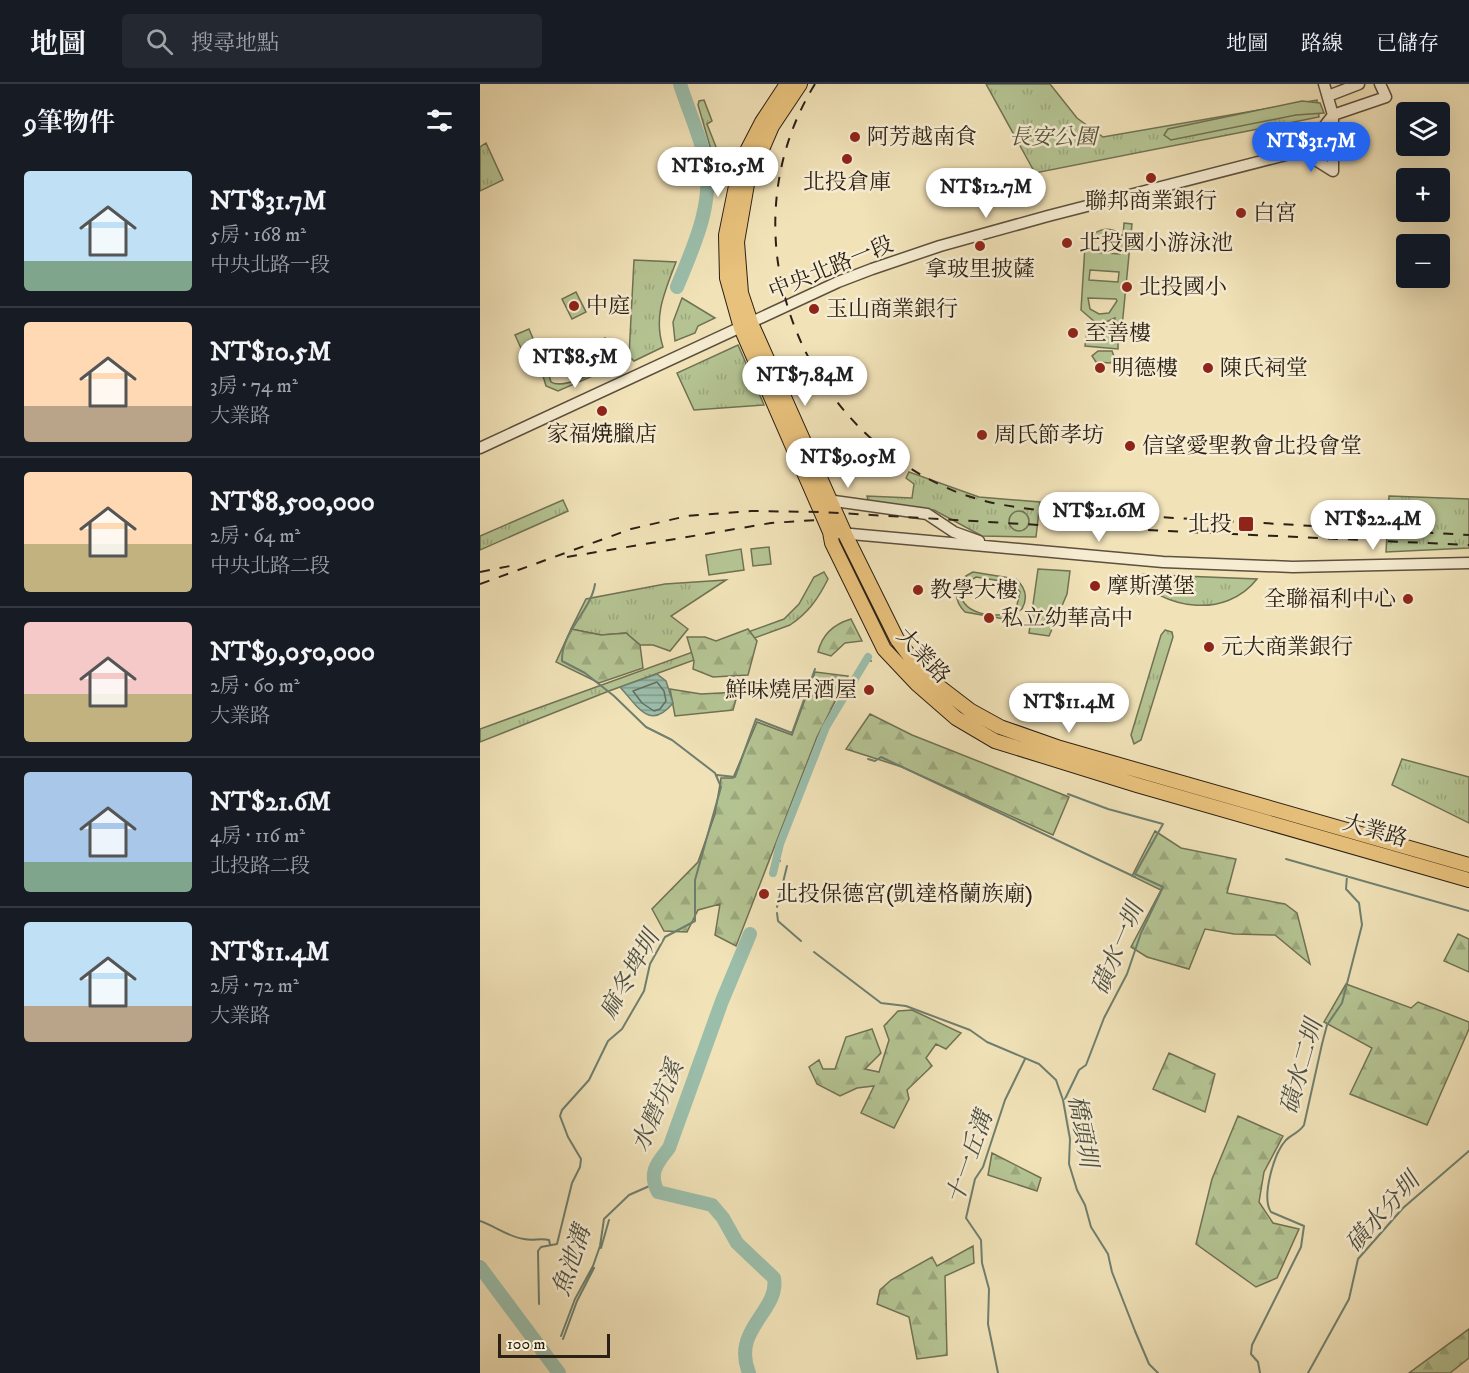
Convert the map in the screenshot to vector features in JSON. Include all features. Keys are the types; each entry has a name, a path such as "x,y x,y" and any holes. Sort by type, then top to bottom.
{"main road":[{"name":"大業路","path":"787,84 747,151 726,235 727,278 830,532 832,543 884,649 917,684 956,718 995,741 1137,785 1469,880"},
{"name":"大業路","path":"800,84 772,126 747,184 737,242 746,326 897,639 924,675 970,711 1000,727 1060,748 1469,865"}],"street":[{"path":"1324,84 1333,115 1333,171 1300,152 1315,138 1333,115 1386,97 1380,84"},
{"path":"1328,96 1359,84"},
{"name":"中央北路一段","path":"480,448 627,382 838,282 940,246 1300,152"},
{"path":"813,494 830,501 927,514 963,536 997,547"},
{"path":"830,532 1114,559 1260,566 1469,563"}],"green space":[{"name":"長安公園","path":"986,84 1050,84 1077,118 1103,137 1317,100 1319,117 1035,173"},
{"path":"704,100 712,121 707,124 720,157 718,195 714,160 698,105 699,101"},
{"path":"1302,101 1320,103 1324,113 1296,115 1171,140 1164,135 1168,129"},
{"path":"486,143 503,180 480,191 480,147"},
{"path":"1124,223 1132,224 1122,327 1118,327 1118,349 1085,346 1088,324 1114,327 1115,318 1106,322 1095,322 1081,310 1085,246 1096,232 1101,230 1112,230 1123,236","holes":["1103,236 1116,240 1120,254 1091,252 1095,241","1090,270 1119,272 1118,282 1089,280","1088,298 1116,299 1117,301 1109,313 1099,314 1090,309"]},
{"path":"634,260 676,262 664,293 660,314 660,336 663,347 634,361 629,356"},
{"name":"中庭","path":"576,292 586,312 572,319 562,299"},
{"path":"682,298 715,318 698,326 695,333 675,341 673,322"},
{"path":"529,329 543,362 530,368 515,335"},
{"path":"605,338 613,356 609,369 558,391 546,386 543,376 548,363","holes":["599,345 609,349 612,358 602,368 574,381 557,384 551,382 548,372 553,365"]},
{"path":"738,345 764,405 694,410 677,373"},
{"path":"1098,351 1112,351 1115,359 1110,363 1096,362 1092,356"},
{"path":"909,472 979,497 1040,502 1036,537 982,536 934,510 872,504 868,501 867,496 912,498 914,484 906,478"},
{"path":"1389,496 1469,499 1469,548 1386,552"},
{"path":"563,500 568,511 480,550 480,536"},
{"path":"1019,511 1026,514 1029,521 1026,528 1019,531 1012,528 1009,521 1012,514"},
{"path":"769,547 771,564 753,566 751,549"},
{"path":"741,549 744,570 709,575 706,555"},
{"path":"1038,569 1070,571 1067,594 1049,636 1029,633"},
{"path":"824,572 828,579 820,593 812,605 790,625 609,691 480,742 480,729 784,619 799,604 814,577"},
{"path":"973,572 1016,579 1025,593 1022,609 1004,619 965,612 958,601 957,590 967,575","holes":["976,577 1013,583 1020,592 1016,609 1009,613 1000,615 980,613 964,603 961,596 962,586"]},
{"path":"1132,574 1257,579 1244,592 1228,600 1211,605 1194,605 1176,602 1160,595 1145,586"},
{"path":"726,580 671,616 688,629 670,651 653,645 640,645 626,633 601,635 571,629 586,599 665,584"},
{"path":"851,619 862,641 845,643 831,656 818,652 822,640 830,631"},
{"path":"571,629 601,635 626,633 640,645 643,668 599,683 556,662"},
{"path":"748,629 757,641 748,675 713,677 693,669 694,661 687,637 705,637 716,641"},
{"path":"1165,630 1172,632 1173,637 1141,740 1134,744 1131,735 1161,635"},
{"path":"815,672 848,676 817,737 736,946 715,935 720,904 698,910 687,932 664,931 652,909 698,862 715,814 721,778 733,778 757,722 792,735"},
{"path":"670,689 701,694 738,692 733,710 675,716"},
{"path":"870,714 912,735 1069,797 1053,835 902,767 846,749"},
{"path":"1402,759 1469,777 1469,823 1392,785"},
{"path":"1155,831 1181,848 1236,859 1227,893 1285,904 1297,913 1310,964 1275,935 1234,934 1205,929 1189,969 1147,957 1131,947 1161,890 1132,876"},
{"path":"1458,934 1469,939 1469,972 1444,961"},
{"path":"1346,984 1411,1008 1418,1002 1469,1022 1469,1029 1427,1125 1350,1094 1372,1048 1324,1022"},
{"path":"912,1010 961,1033 946,1049 936,1044 926,1058 932,1066 907,1090 909,1099 894,1128 861,1113 874,1086 857,1088 840,1096 817,1084 809,1067 819,1060 823,1069 835,1069 846,1037 872,1029 881,1053 865,1069 879,1072 889,1040 884,1026 898,1011"},
{"path":"1169,1053 1215,1074 1205,1112 1153,1089"},
{"path":"1238,1116 1283,1136 1264,1172 1259,1202 1273,1223 1299,1229 1277,1278 1256,1287 1196,1244 1212,1179"},
{"path":"992,1153 1041,1178 1037,1191 988,1175"},
{"path":"973,1246 974,1263 945,1276 947,1355 917,1359 909,1317 877,1304 880,1290 891,1280 932,1257 937,1266"},
{"path":"1469,1329 1469,1358 1450,1373 1409,1373"}],"water":[{"path":"657,674 666,681 673,703 665,711 651,716 639,708 620,687"}],"waterway":[{"name":"水磨坑溪","path":"677,287 701,224 707,191 705,158 680,84"},
{"name":"麻冬埤圳","path":"539,1304 538,1251 541,1247 557,1244 572,1183 580,1167 581,1159 568,1137 560,1116 562,1110 589,1080 608,1041 622,1029 644,991 650,964 665,937 695,921 695,880 721,787 715,773 672,740 646,727 614,696 585,673 562,661 566,641 588,603 595,584"},
{"name":"水磨坑溪","path":"868,657 871,661"},
{"name":"水磨坑溪","path":"773,873 780,844 826,727 868,657"},
{"path":"717,775 735,777 756,719 792,733 815,669"},
{"path":"868,759 875,761 881,757 1135,877"},
{"name":"磺水一圳","path":"1065,1099 1079,1070 1086,1065 1104,1018 1127,974 1141,933 1163,887 1135,874 1163,824 1108,809 1068,794"},
{"name":"橋頭圳","path":"776,858 780,861"},
{"path":"1286,859 1469,911"},
{"name":"橋頭圳","path":"777,907 787,866"},
{"name":"磺水二圳","path":"1260,1373 1258,1362 1251,1354 1252,1345 1301,1247 1304,1226 1271,1212 1268,1205 1268,1186 1273,1165 1282,1146 1304,1125 1327,1025 1342,1003 1362,925 1359,903 1346,889 1347,876"},
{"name":"橋頭圳","path":"777,913 778,921 801,941"},
{"name":"魚池溝","path":"749,1373 745,1358 746,1344 770,1301 774,1290 774,1278 737,1243 723,1218 712,1205 658,1192 654,1174 655,1168 669,1148 722,1001 750,934"},
{"name":"橋頭圳","path":"814,952 881,1003 906,1006 970,1030 987,1042 1039,1064 1056,1080 1063,1100 1070,1139 1069,1164 1077,1190 1085,1205 1091,1227 1108,1254 1112,1272 1149,1364 1158,1373"},
{"name":"十一丘溝","path":"998,1373 988,1324 989,1289 982,1263 981,1240 966,1218 975,1179 983,1167 1005,1100 1025,1059"},
{"name":"磺水分圳","path":"1308,1373 1349,1299 1358,1259 1403,1208 1469,1151"},
{"name":"魚池溝","path":"561,1336 575,1299 593,1266 600,1246 604,1219 629,1195 654,1184"},
{"name":"魚池溝","path":"601,1248 609,1220"},
{"path":"480,1221 518,1238 549,1240 550,1244"},
{"path":"480,1267 559,1373"},
{"name":"魚池溝","path":"563,1339 577,1301 594,1268"}],"railway":[{"path":"815,84 789,140 777,198 777,257 790,314 814,368 848,416 892,456 956,492 990,502 1037,510 1469,535"},
{"path":"480,584 631,529 687,516 751,511 822,512 1039,525 1469,545"},
{"path":"567,557 771,523 816,520"},
{"path":"480,572 510,566"}],"place":[{"name":"阿芳越南食","path":"855,137"},
{"name":"北投倉庫","path":"847,159"},
{"name":"聯邦商業銀行","path":"1151,178"},
{"name":"白宮","path":"1241,213"},
{"name":"北投國小游泳池","path":"1067,243"},
{"name":"拿玻里披薩","path":"980,246"},
{"name":"北投國小","path":"1127,287"},
{"name":"中庭","path":"574,306"},
{"name":"玉山商業銀行","path":"814,309"},
{"name":"至善樓","path":"1073,333"},
{"name":"明德樓","path":"1100,368"},
{"name":"陳氏祠堂","path":"1208,368"},
{"name":"家福焼臘店","path":"602,411"},
{"name":"周氏節孝坊","path":"982,435"},
{"name":"信望愛聖教會北投會堂","path":"1130,446"},
{"name":"北投","path":"1246,524"},
{"name":"摩斯漢堡","path":"1095,586"},
{"name":"教學大樓","path":"918,590"},
{"name":"全聯福利中心","path":"1408,599"},
{"name":"私立幼華高中","path":"989,618"},
{"name":"元大商業銀行","path":"1209,647"},
{"name":"鮮味燒居酒屋","path":"869,690"},
{"name":"北投保德宮(凱達格蘭族廟)","path":"764,894"}]}
